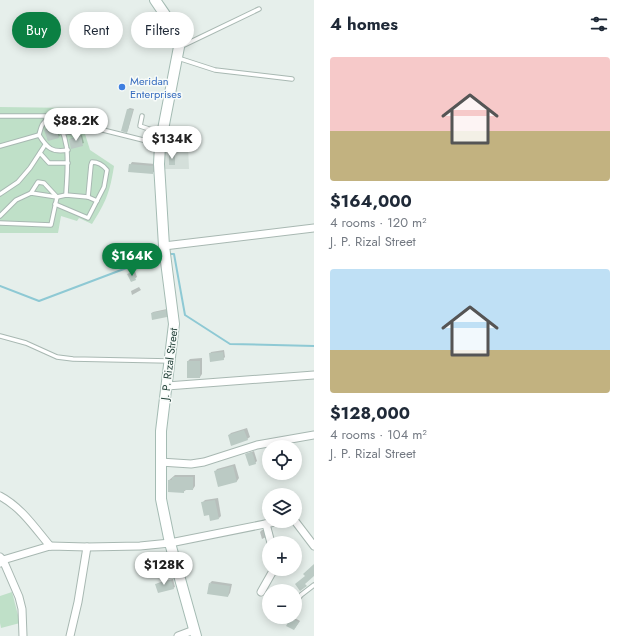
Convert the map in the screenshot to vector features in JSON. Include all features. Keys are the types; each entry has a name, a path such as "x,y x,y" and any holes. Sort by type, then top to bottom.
{"main road":[{"name":"J. P. Rizal Street","path":"155,0 163,12"},
{"name":"J. P. Rizal Street","path":"179,48 160,144 159,179 164,246 174,324 171,361 161,431 161,499 170,543 195,633"}],"street":[{"path":"164,246 314,228"},
{"path":"167,386 314,375"},
{"path":"160,462 191,464 204,462 257,445 314,435"},
{"path":"0,496 7,499 20,511 50,546"},
{"path":"23,636 22,609 19,597 1,560 50,546 140,546 170,543 262,525"},
{"path":"300,528 314,546"},
{"path":"70,636 78,602 86,547"},
{"path":"261,592 270,576"},
{"path":"178,636 195,633"}],"lane":[{"path":"194,40 259,9"},
{"path":"177,58 214,70 292,79"},
{"path":"0,116 51,116 57,121 61,127 68,150 66,195"},
{"path":"51,116 41,125 39,136 45,145 50,149 60,152 68,150"},
{"path":"142,116 140,126 162,134"},
{"path":"62,133 95,128 160,144"},
{"path":"0,146 39,136"},
{"path":"0,194 18,182 30,168 45,145"},
{"path":"40,153 49,163 68,162"},
{"path":"55,204 88,218 104,187 107,170 103,165 96,162 92,162 91,165 88,197"},
{"path":"0,216 16,200 31,193 38,182 44,183 57,197"},
{"path":"31,193 57,197 66,195 88,197 97,201"},
{"path":"0,223 51,225 57,197"},
{"path":"0,336 26,343 57,357 73,359 171,361"},
{"path":"302,594 314,585"}],"shaded area":[{"path":"176,143 181,149 188,146 189,169 165,169 164,146"}],"green space":[{"path":"0,107 77,108 90,150 114,166 107,196 92,224 79,218 77,221 61,216 58,233 0,233"},
{"path":"12,592 20,623 1,628 0,596"}],"building":[{"path":"127,109 133,110 127,133 121,131"},
{"path":"56,127 59,138 48,141 44,130"},
{"path":"81,136 83,146 71,149 69,139"},
{"path":"169,155 175,155 175,165 169,165"},
{"path":"129,164 153,166 153,174 128,172"},
{"path":"133,272 136,280 131,282 127,274"},
{"path":"166,310 167,317 152,320 151,313"},
{"path":"223,352 224,360 210,362 209,353"},
{"path":"187,361 200,361 200,378 187,378"},
{"path":"244,430 248,440 231,446 228,435"},
{"path":"252,452 256,464 249,466 245,454"},
{"path":"233,466 237,482 218,487 214,471"},
{"path":"172,477 193,477 193,490 184,490 184,493 168,492 168,480 172,480"},
{"path":"215,500 219,519 210,521 209,515 204,516 201,502"},
{"path":"314,564 314,576 305,584 307,586 302,590 302,584 295,584 305,576 303,574"},
{"path":"171,580 174,589 158,593 155,584"},
{"path":"209,583 230,586 228,597 207,594"},
{"path":"287,624 298,624 294,630 286,626"}],"waterway":[{"path":"170,254 174,254 185,315 230,344 314,346"},
{"path":"0,286 39,301 161,255"}],"place":[{"name":"Meridan Enterprises","path":"122,87"}]}
